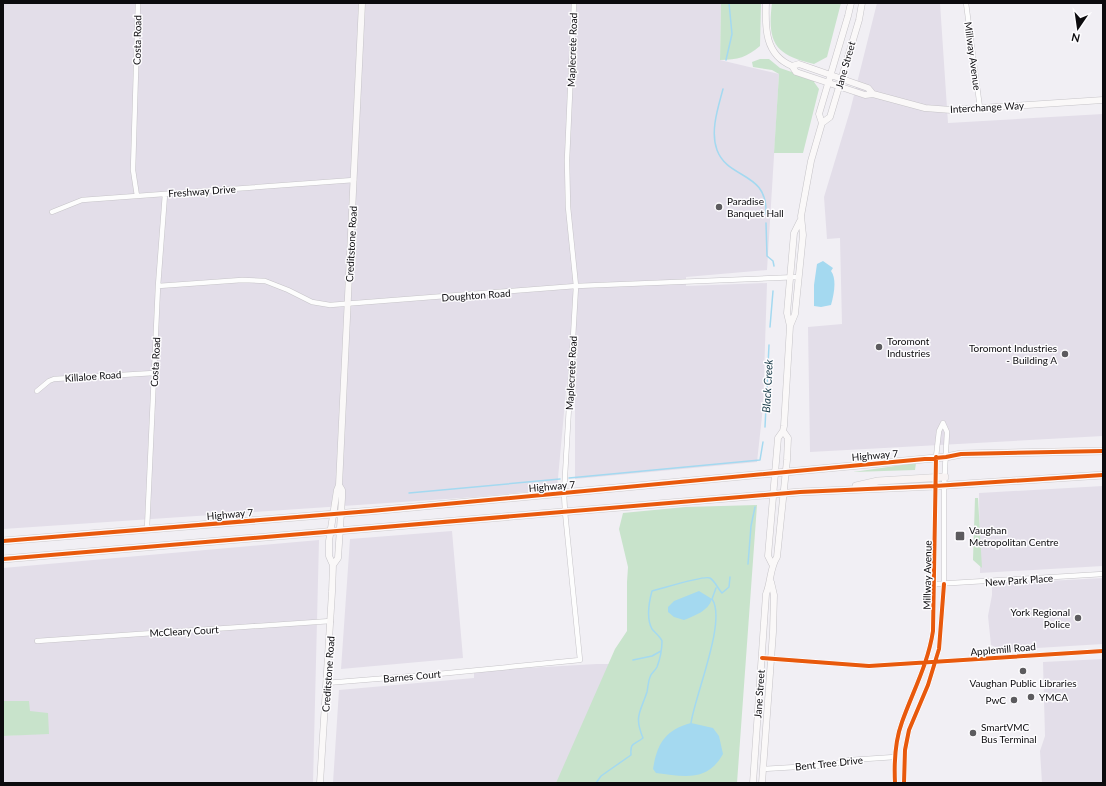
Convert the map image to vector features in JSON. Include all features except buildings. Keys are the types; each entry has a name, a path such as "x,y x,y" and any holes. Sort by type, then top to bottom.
{"main road":[{"name":"Creditstone Road","path":"320,783 331,621 333,565 329,556 330,532 338,513 342,490 339,485 362,3"},
{"name":"Interchange Way","path":"766,3 766,37 768,44 777,56 792,66 796,72 865,95 873,94 925,108 951,110 1103,100"},
{"name":"Jane Street","path":"822,123 819,114 851,3"},
{"name":"Jane Street","path":"790,326 787,313 794,233 800,221 811,161 822,123 830,116 862,3"},
{"name":"Interchange Way","path":"792,66 799,64 868,88 873,94"},
{"name":"Jane Street","path":"772,564 768,556 778,438 783,432 790,326 794,314 803,236 800,221"},
{"name":"Jane Street","path":"753,783 766,594 770,582 772,564 777,557 786,472 788,438 783,432"},
{"name":"Highway 7","path":"3,541 147,530 564,493 946,457 962,454 1103,451"},
{"path":"3,559 841,489 944,486 1103,475"},
{"path":"841,489 878,480 945,477"},
{"name":"Creditstone Road","path":"333,565 338,558 340,532 338,513"},
{"name":"Jane Street","path":"762,783 774,595 770,582"}],"street":[{"name":"Costa Road","path":"137,196 133,170 138,3"},
{"name":"Maplecrete Road","path":"498,668 580,660 564,493 576,286 568,207 567,160 574,3"},
{"name":"Millway Avenue","path":"966,3 980,108"},
{"name":"Freshway Drive","path":"52,212 82,200 354,180"},
{"name":"Costa Road","path":"147,530 158,286 165,194"},
{"name":"Doughton Road","path":"158,286 255,280 278,286 317,304 348,304 576,286 798,277"},
{"name":"Killaloe Road","path":"37,391 49,380 54,378 154,373"},
{"name":"Millway Avenue","path":"895,783 895,757 902,723 926,663 933,631 936,457 939,431 943,423 947,432 944,486 944,584 939,649 928,685 909,730 905,750 904,783"},
{"name":"New Park Place","path":"935,584 1103,574"},
{"name":"McCleary Court","path":"36,641 331,621"},
{"name":"Applemill Road","path":"762,658 869,666 1103,651"},
{"name":"Barnes Court","path":"326,683 498,668"},
{"name":"Bent Tree Drive","path":"763,769 830,765 850,760 895,757"}],"shaded area":[{"path":"3,3 721,3 720,60 779,74 767,270 686,277 686,286 767,283 763,407 757,462 575,479 575,379 567,380 557,489 476,497 3,529"},
{"path":"877,3 940,3 948,123 1103,114 1103,436 810,452 808,327 842,324 840,238 827,239 824,197 850,111"},
{"path":"1103,486 1103,566 980,573 979,493"},
{"path":"452,531 463,658 341,669 350,539"},
{"path":"319,540 313,783 3,783 3,736 49,733 29,711 3,704 3,568"},
{"path":"1103,578 1103,644 1002,650 991,645 988,616 992,595 992,584"},
{"path":"1103,659 1103,783 1042,783 1040,751 1045,736 1043,662"},
{"path":"618,664 562,783 333,783 339,690 474,678 474,671"}],"green space":[{"path":"721,3 761,3 760,46 751,53 737,58 720,60"},
{"path":"772,3 841,3 827,57 814,64 790,56 782,51 776,45 773,38 771,28"},
{"path":"760,59 769,59 780,68 815,80 814,82 819,89 803,153 774,153 779,74 772,70 753,67 752,62"},
{"path":"916,463 915,470 853,472"},
{"path":"975,498 978,498 982,568 973,560"},
{"path":"757,505 737,783 556,783 615,649 627,631 628,567 619,529 623,513 685,507"},
{"path":"3,701 29,701 30,711 48,713 49,734 3,736"}],"water":[{"path":"823,261 833,268 831,271 834,278 834,287 831,305 821,307 814,306 814,285 817,264"},
{"path":"699,591 712,599 705,610 684,620 674,617 668,612 668,607 674,601"},
{"path":"691,723 713,728 719,736 723,754 717,763 710,770 694,776 656,773 653,769 655,760 660,745 664,739 675,730"}],"waterway":[{"name":"Black Creek","path":"726,60 732,34 729,3"},
{"name":"Black Creek","path":"723,89 717,112 714,135 717,150 722,160 754,183 761,190 765,200 766,214"},
{"name":"Black Creek","path":"766,223 767,256 773,261 774,266"},
{"name":"Black Creek","path":"770,327 773,291"},
{"name":"Black Creek","path":"765,427 769,345"},
{"path":"569,478 760,460 763,442"},
{"path":"409,493 560,479"},
{"name":"Black Creek","path":"748,564 751,526 755,507"},
{"name":"Black Creek","path":"596,783 601,776 631,755 632,746 643,738 638,719 649,681 658,664 662,644 661,639 652,629 649,620 649,605 652,591 691,580 710,578 722,593 729,587 730,577"},
{"path":"691,723 713,640 716,623 716,609 712,599 716,588"},
{"path":"633,660 652,656 661,651"}],"cycle path":[{"path":"3,541 371,511 946,457 961,454 1103,451"},
{"path":"895,783 898,737 906,711 928,655 933,631 936,457"},
{"path":"3,559 800,492 935,486 1103,475"},
{"path":"904,783 905,750 909,730 928,685 939,649 944,584"},
{"path":"762,658 869,666 1103,651"}],"place":[{"name":"Paradise Banquet Hall","path":"719,207"},
{"name":"Toromont Industries","path":"879,347"},
{"name":"Toromont Industries - Building A","path":"1065,354"},
{"name":"Vaughan Metropolitan Centre","path":"960,536"},
{"name":"York Regional Police","path":"1078,618"},
{"name":"Vaughan Public Libraries","path":"1023,671"},
{"name":"YMCA","path":"1031,697"},
{"name":"PwC","path":"1014,700"},
{"name":"SmartVMC Bus Terminal","path":"973,733"}]}
